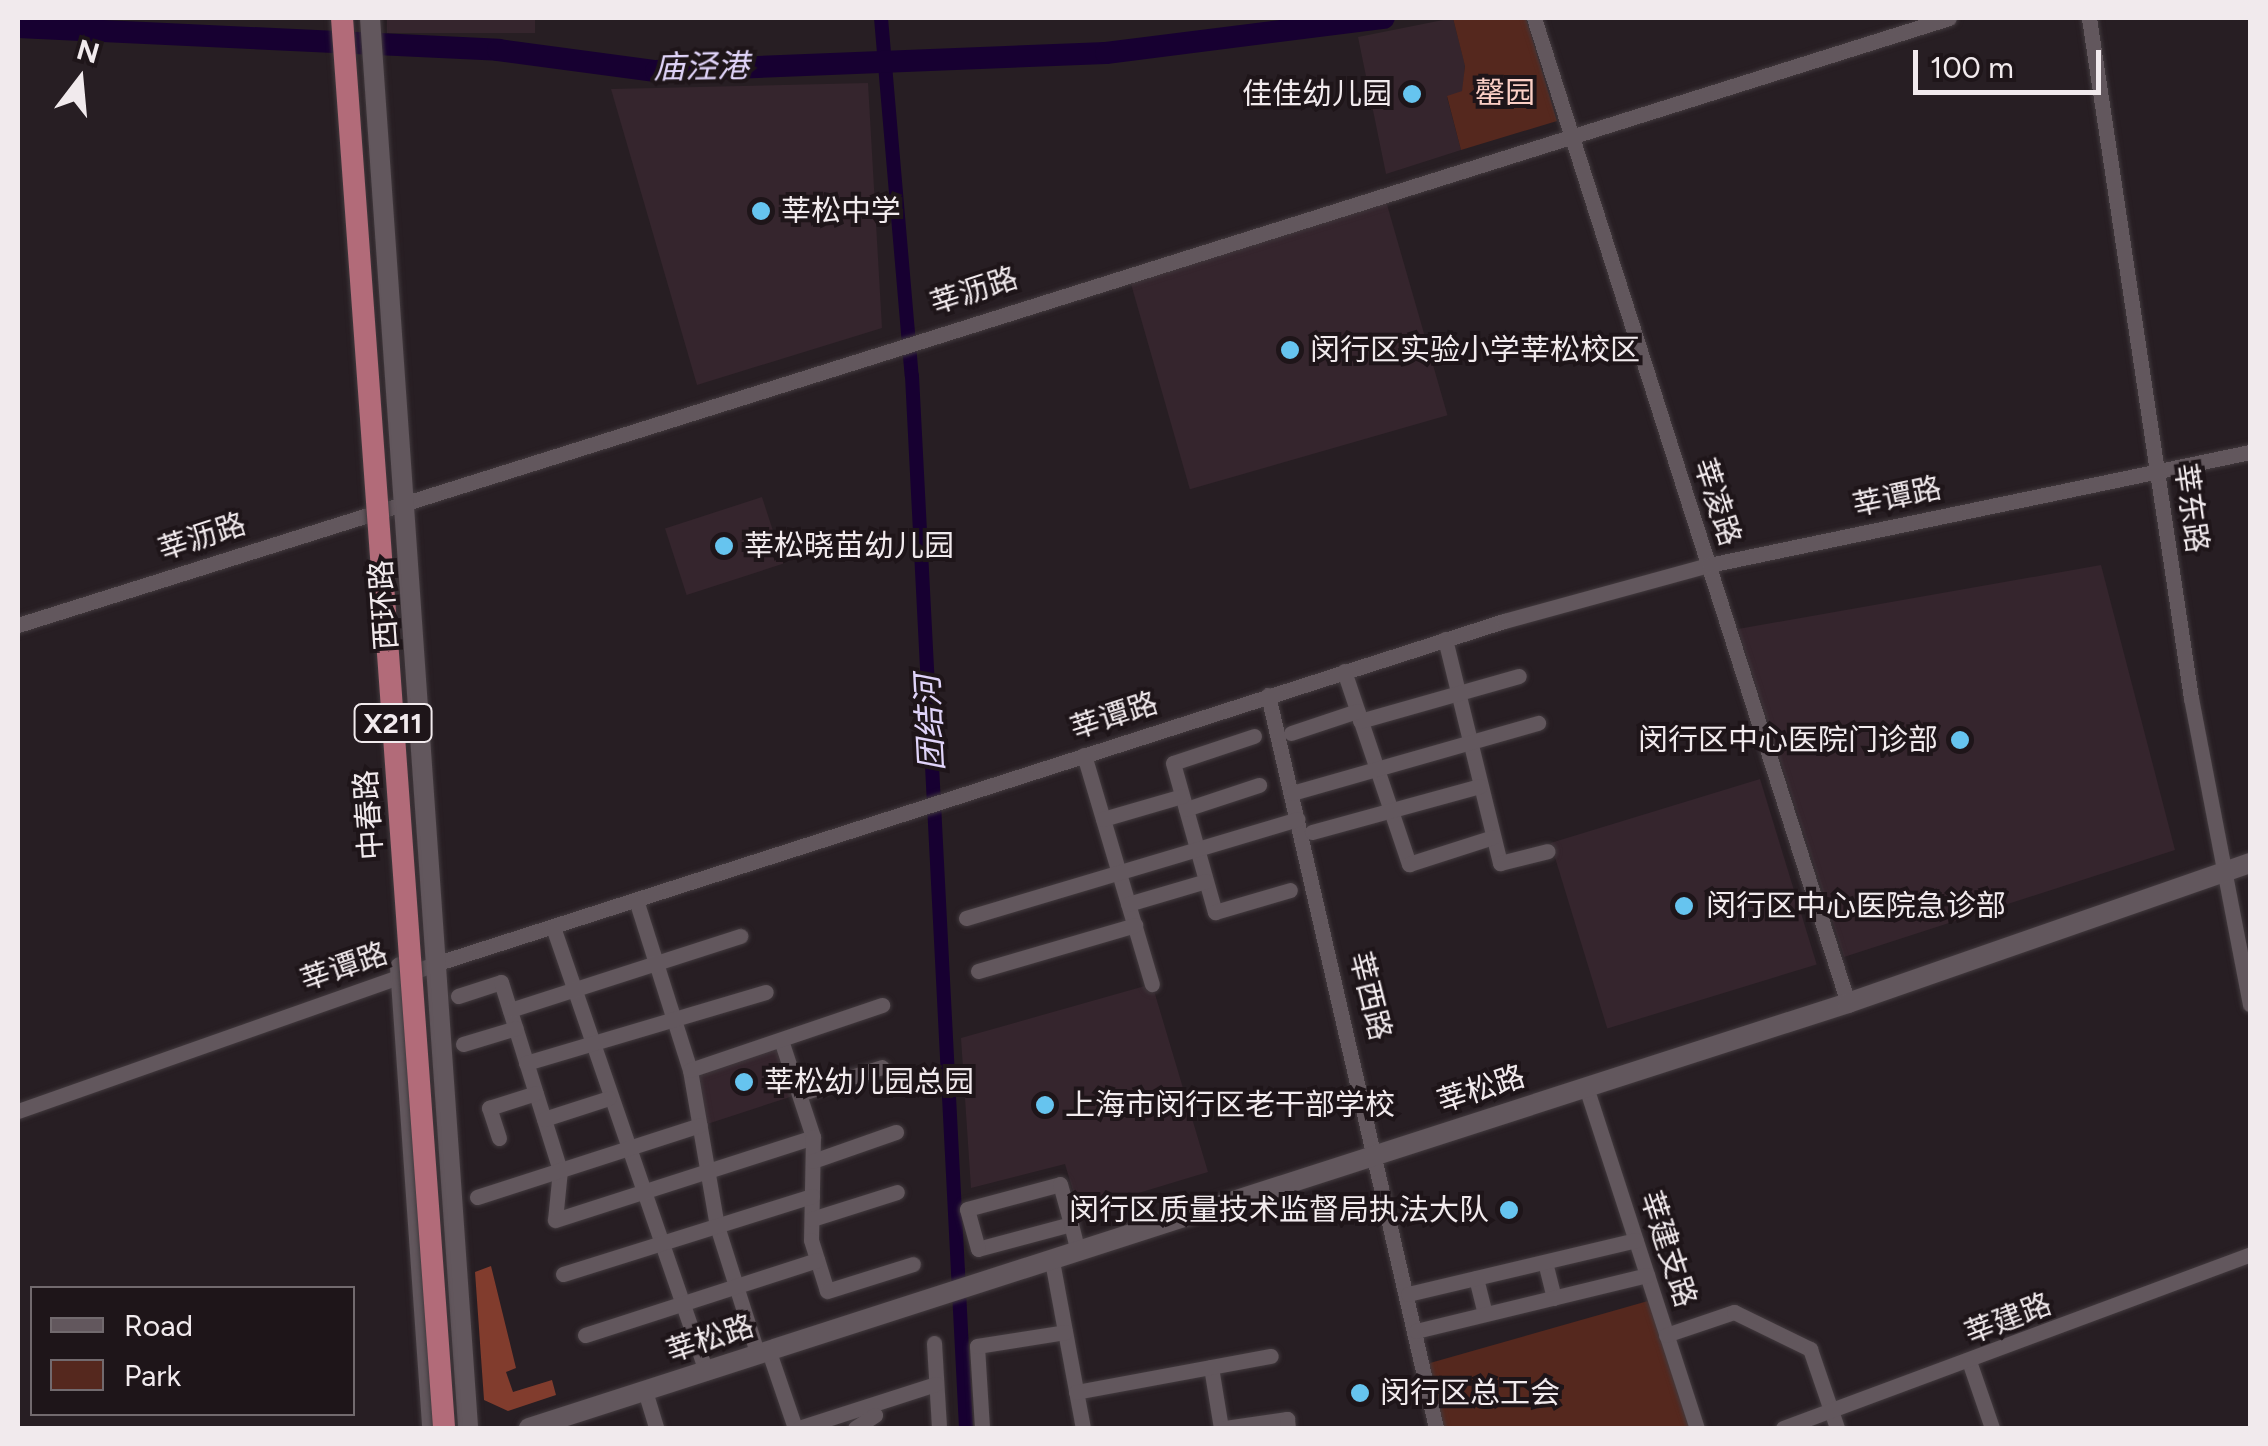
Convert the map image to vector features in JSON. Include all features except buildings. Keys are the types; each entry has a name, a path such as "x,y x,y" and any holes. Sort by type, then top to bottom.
{"main road":[{"name":"西环路","path":"333,18 432,1428"},
{"name":"中春路","path":"342,18 444,1428"},
{"name":"西环路","path":"366,22 377,93 408,500 468,1428"},
{"name":"中春路","path":"366,22 458,1428"},
{"name":"莘松路","path":"529,1428 1848,1003 2250,863"},
{"name":"莘松路","path":"2221,874 2250,878"}],"street":[{"name":"莘凌路","path":"1534,18 1848,1003"},
{"name":"莘沥路","path":"18,625 1569,132 1950,18"},
{"name":"莘东路","path":"2089,18 2221,874 2250,1004"},
{"name":"莘谭路","path":"18,1111 400,976 1445,639 1709,565 2250,452"},
{"path":"1445,639 1500,864 1548,852"},
{"path":"1344,671 1409,864 1493,837"},
{"path":"1291,733 1518,676"},
{"name":"莘西路","path":"1268,694 1380,1153 1436,1428"},
{"path":"1292,793 1538,723"},
{"path":"1254,736 1173,763 1215,912 1290,890"},
{"path":"1084,755 1152,984"},
{"path":"1103,819 1259,785"},
{"path":"1312,832 1480,786"},
{"path":"966,918 1298,819"},
{"path":"1128,904 1206,881"},
{"path":"636,900 690,1070 716,1226 736,1286 797,1428 876,1416"},
{"path":"978,971 1134,925"},
{"path":"553,927 640,1193 662,1242 706,1372"},
{"path":"510,1010 740,936"},
{"path":"458,996 501,982 560,1170 555,1220 813,1137"},
{"path":"526,1063 593,1049 766,992"},
{"path":"690,1070 882,1005"},
{"path":"463,1044 516,1028"},
{"path":"781,1040 813,1137 812,1219 817,1260 827,1291 913,1264"},
{"path":"799,1094 882,1067"},
{"name":"莘建支路","path":"1586,1087 1697,1428"},
{"path":"499,1138 489,1108 536,1092"},
{"path":"544,1119 608,1098"},
{"path":"476,1197 700,1124"},
{"path":"813,1161 896,1132"},
{"path":"1071,1224 978,1249 967,1209 1060,1184 1071,1224 1078,1252"},
{"path":"812,1219 897,1192"},
{"path":"563,1274 812,1196"},
{"path":"1408,1294 1636,1240"},
{"name":"莘建路","path":"1783,1428 1970,1364 2250,1254"},
{"path":"585,1336 817,1260"},
{"path":"1052,1261 1083,1428"},
{"path":"1545,1262 1554,1298"},
{"path":"1416,1331 1647,1275"},
{"path":"1476,1278 1484,1314"},
{"path":"1666,1335 1734,1312 1810,1349 1836,1428"},
{"path":"982,1428 976,1346 1065,1332"},
{"path":"934,1343 939,1428"},
{"path":"1076,1392 1271,1356"},
{"path":"1970,1364 1992,1428"},
{"path":"1211,1367 1223,1428 1287,1419 1288,1428"},
{"path":"855,1428 936,1384"},
{"path":"645,1391 656,1428"}],"shaded area":[{"path":"387,18 535,18 535,33 387,33"},
{"name":"佳佳幼儿园","path":"1453,18 1465,65 1463,91 1447,97 1461,150 1386,174 1358,37"},
{"name":"莘松中学","path":"868,83 882,328 697,385 611,89"},
{"name":"闵行区实验小学莘松校区","path":"1386,201 1447,415 1190,489 1128,275"},
{"name":"莘松晓苗幼儿园","path":"762,497 784,564 687,595 665,529"},
{"name":"闵行区中心医院门诊部","path":"2101,565 2175,850 1844,957 1738,629"},
{"name":"闵行区中心医院急诊部","path":"1760,779 1817,965 1607,1029 1551,843"},
{"name":"上海市闵行区老干部学校","path":"1152,984 1208,1172 1079,1211 1065,1164 971,1188 961,1038"},
{"name":"莘松幼儿园总园","path":"781,1040 799,1094 707,1124 690,1070"},
{"path":"491,1266 516,1368 506,1372 513,1392 552,1380 556,1395 508,1411 484,1400 475,1272"}],"green space":[{"name":"罄园","path":"1453,18 1526,18 1557,121 1461,150 1447,96 1462,91 1465,66"},
{"path":"1655,1299 1697,1428 1436,1428 1423,1365"}],"waterway":[{"name":"团结河","path":"881,18 912,376 966,1428"},
{"name":"庙泾港","path":"18,27 498,50 656,71 1106,53 1384,18"}],"place":[{"name":"佳佳幼儿园","path":"1412,94"},
{"name":"莘松中学","path":"761,211"},
{"name":"闵行区实验小学莘松校区","path":"1290,350"},
{"name":"莘松晓苗幼儿园","path":"724,546"},
{"name":"闵行区中心医院门诊部","path":"1960,740"},
{"name":"闵行区中心医院急诊部","path":"1684,906"},
{"name":"莘松幼儿园总园","path":"744,1082"},
{"name":"上海市闵行区老干部学校","path":"1045,1105"},
{"name":"闵行区质量技术监督局执法大队","path":"1509,1210"},
{"name":"闵行区总工会","path":"1360,1393"}]}
